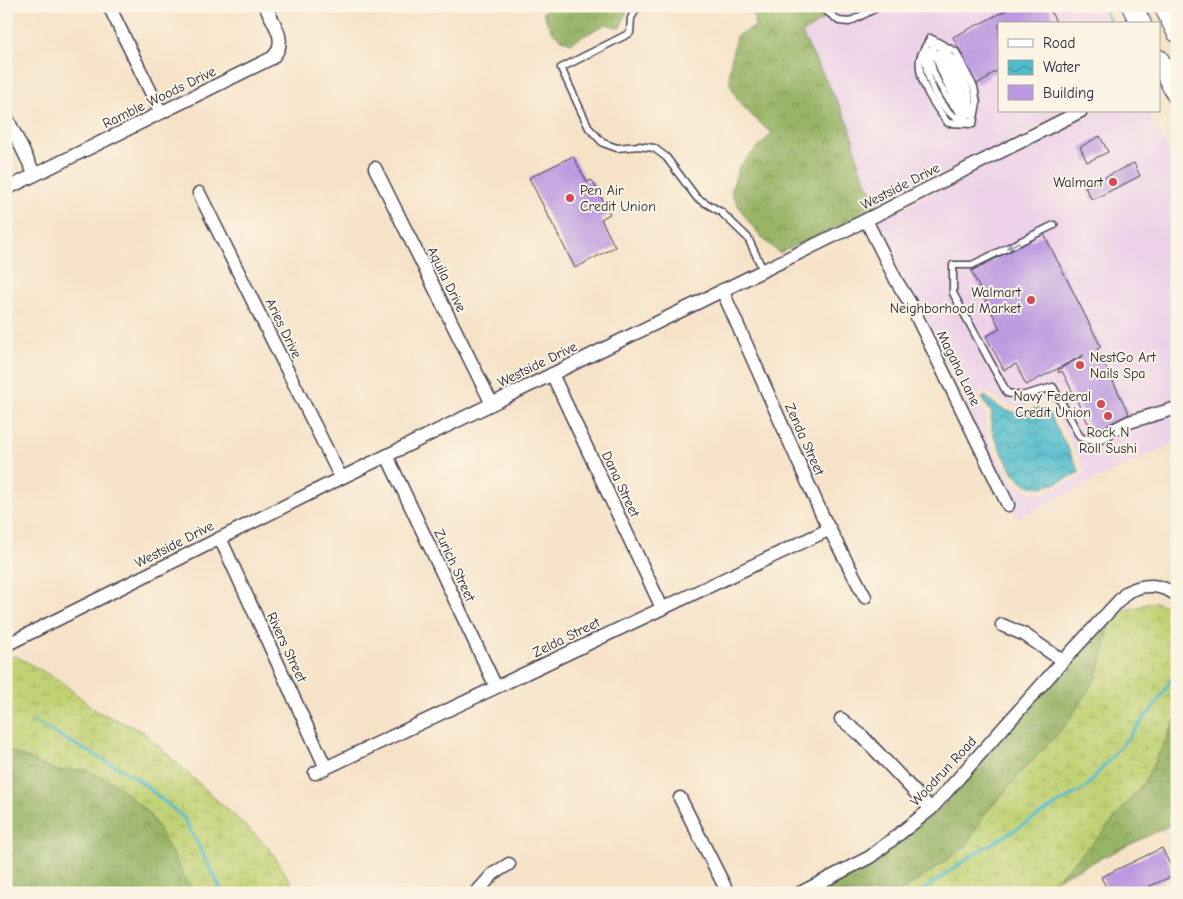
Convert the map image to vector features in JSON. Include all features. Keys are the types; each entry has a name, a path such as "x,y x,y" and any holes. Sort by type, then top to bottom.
{"main road":[{"path":"1132,6 1140,22"},
{"path":"1164,6 1177,32"},
{"path":"1165,66 1177,95"}],"street":[{"path":"109,6 161,113"},
{"name":"Ramble Woods Drive","path":"6,189 272,58 277,53 281,39 265,6"},
{"name":"Westside Drive","path":"6,645 866,220 1079,112"},
{"path":"6,116 35,175"},
{"name":"Aquila Drive","path":"375,168 492,404"},
{"name":"Aries Drive","path":"199,193 341,478"},
{"name":"Magaha Lane","path":"866,220 910,303 1008,505"},
{"name":"Zenda Street","path":"722,290 823,517 865,597"},
{"name":"Dana Street","path":"552,374 662,608"},
{"path":"1096,439 1129,422 1177,408"},
{"name":"Zurich Street","path":"387,456 496,687"},
{"name":"Zelda Street","path":"321,771 830,529"},
{"name":"Rivers Street","path":"220,538 321,771"},
{"name":"Woodrun Road","path":"800,893 870,857 931,809 1127,592 1136,587 1157,585 1167,588 1177,595"},
{"path":"1002,625 1025,635 1063,661"},
{"path":"841,719 862,736 931,809"},
{"path":"680,798 728,893"},
{"path":"476,893 493,874 509,864"}],"lane":[{"path":"638,6 631,18 630,33 561,68 589,128 603,143 618,148 639,146 654,148 666,157 697,198 721,212 748,238 763,270"},
{"path":"820,6 839,21 849,22 880,6"},
{"path":"930,38 956,52 974,87 977,103 973,124"},
{"path":"930,38 948,60 963,92 973,124"},
{"path":"930,38 938,68 954,98 973,124"},
{"path":"930,38 925,59 927,73 942,105 953,116 973,124"},
{"path":"1054,225 972,265 953,265 953,293 1007,393 1021,396 1053,387 1080,437 1088,440 1096,439"}],"shaded area":[{"path":"843,6 1098,6 1105,22 998,22 998,112 1067,112 879,207 859,166 850,126 802,34"},
{"path":"1093,112 1148,112 1177,169 1177,402 1126,417 1087,437 1093,447 1131,428 1177,414 1177,441 1017,518 1012,509 1016,507 916,300 874,222","holes":["988,392 1005,404 1021,407 1044,400 1054,411 1085,469 1082,476 1047,492 1030,492 1013,483 1005,472 987,435 986,415 977,401 979,394"]}],"green space":[{"path":"552,6 629,6 620,28 606,24 570,43 555,34 548,23 543,12"},
{"path":"752,6 841,7 802,34 850,126 859,166 879,207 779,253 764,240 752,225 731,192 739,166 772,133 754,118 738,100 731,86 729,75 736,36 755,27"},
{"path":"1155,602 1175,609 1177,612 1177,717 1145,781 1105,830 1055,881 1035,893 898,893 966,846 985,814 1066,725 1098,675 1112,617 1115,613"},
{"path":"1112,617 1098,675 1066,725 985,814 966,846 898,893 813,893 940,809"},
{"path":"16,656 60,681 98,712 142,731 269,848 298,893 194,893 150,814 114,783 84,769 57,771 6,749 6,659"},
{"path":"1177,717 1177,822 1055,880 1105,830 1145,781"},
{"path":"6,749 57,771 84,769 114,783 150,814 194,893 6,893"},
{"path":"1055,880 1061,893 1035,893"}],"water":[{"path":"985,396 1004,410 1023,412 1040,409 1049,413 1080,472 1042,487 1025,483 1009,465 993,433 992,414 982,398"}],"building":[{"path":"1048,6 1056,22 998,22 998,71 988,76 989,78 976,84 953,37 1013,7"},
{"path":"1100,136 1108,152 1087,162 1080,147"},
{"name":"Pen Air Credit Union","path":"573,156 587,182 592,180 610,214 601,219 615,247 575,268 529,178"},
{"name":"Walmart","path":"1134,163 1140,176 1092,200 1085,187"},
{"name":"Walmart Neighborhood Market","path":"1044,234 1101,347 1097,349 1129,414 1093,433 1062,371 1059,373 1058,370 1084,355 1026,385 1016,364 1004,370 986,336 1000,329 971,271"},
{"path":"1162,848 1175,875 1134,893 1109,893 1101,877"}],"waterway":[{"path":"1102,6 1110,22"},
{"path":"919,893 973,855 1086,787 1153,708 1177,672"},
{"path":"34,722 135,777 184,818 223,893"}],"place":[{"name":"Walmart","path":"1113,182"},
{"name":"Pen Air Credit Union","path":"570,198"},
{"name":"Walmart Neighborhood Market","path":"1031,300"},
{"name":"NestGo Art Nails Spa","path":"1080,365"},
{"name":"Navy Federal Credit Union","path":"1101,404"},
{"name":"Rock N Roll Sushi","path":"1108,416"}]}
